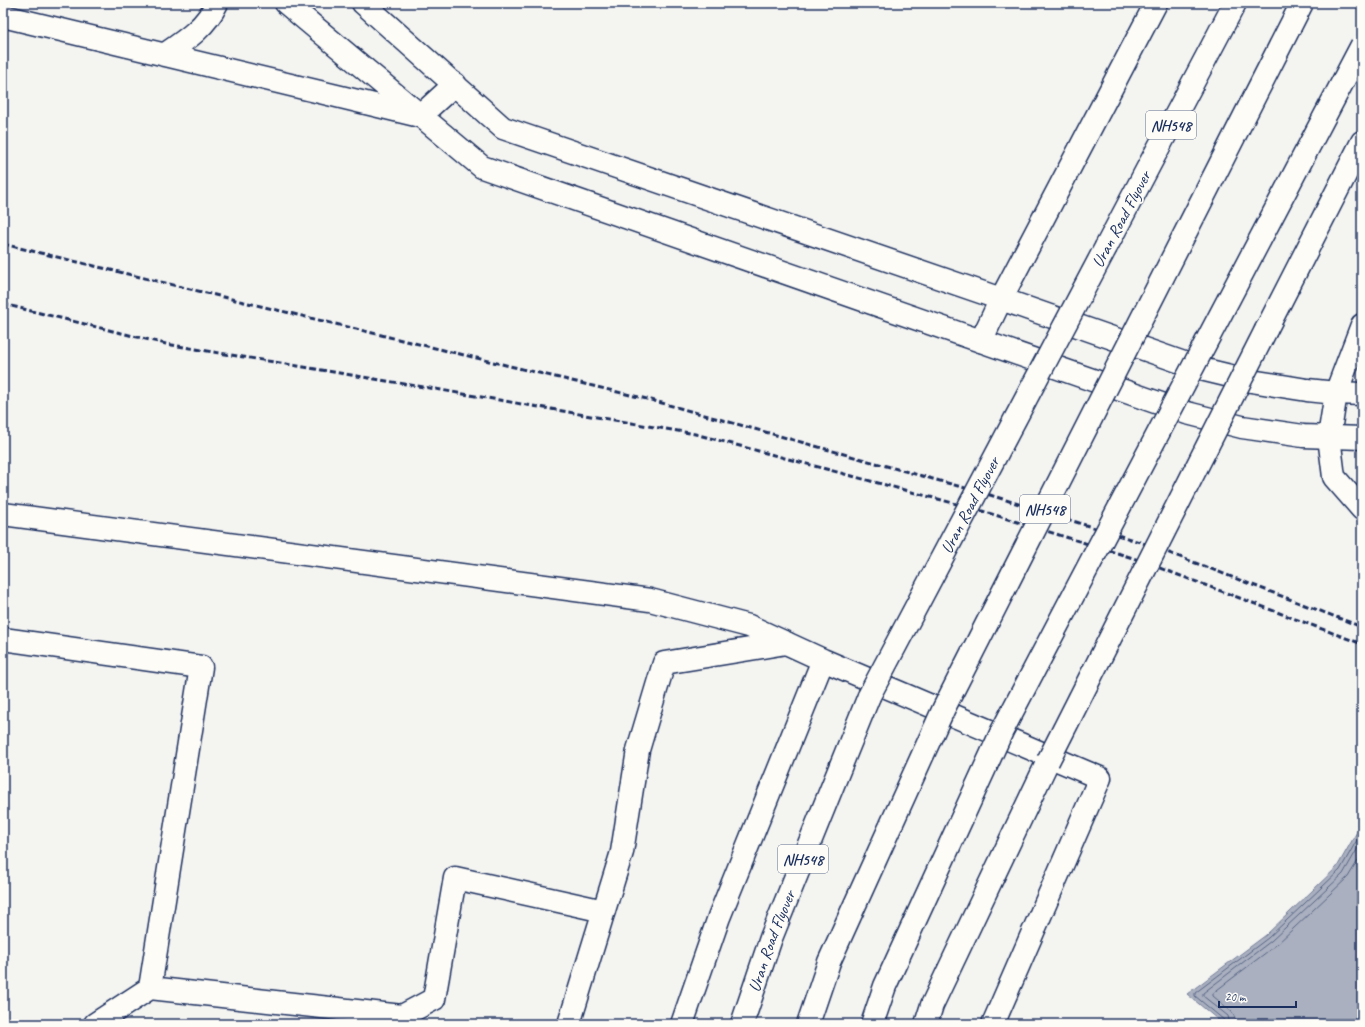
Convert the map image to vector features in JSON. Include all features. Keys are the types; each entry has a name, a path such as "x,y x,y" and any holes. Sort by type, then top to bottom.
{"main road":[{"path":"164,54 191,37 212,14 217,3"},
{"path":"286,3 482,167 1187,413 1242,427 1303,436 1362,438"},
{"path":"364,3 503,128 1201,369 1251,382 1336,393 1362,394"},
{"path":"981,341 1001,299 1156,3"},
{"name":"Uran Road Flyover","path":"742,1024 771,938 869,696 1235,3"},
{"name":"NH548","path":"808,1024 829,962 944,708 1302,3"},
{"path":"3,16 420,116"},
{"path":"872,1024 885,986 1002,731 1362,45"},
{"path":"420,116 455,84"},
{"path":"926,1024 932,1005 1048,761 1362,142"},
{"path":"1362,325 1336,393 1329,437 1334,477 1362,509"},
{"path":"3,514 650,600 748,626 822,660 1100,778 992,1024"},
{"path":"3,639 201,667 150,988"},
{"path":"569,1024 622,852 638,750 664,663 786,644"},
{"path":"682,1024 719,917 822,660"},
{"path":"95,1024 150,988 402,1016 434,1000 455,878 604,911"}],"water":[{"path":"1362,823 1362,1024 1223,1024 1187,994 1266,935 1337,867"}],"railway":[{"path":"3,244 651,400 990,495 1146,544 1362,627"},
{"path":"3,304 166,344 695,434 979,510 1133,558 1362,644"}]}
